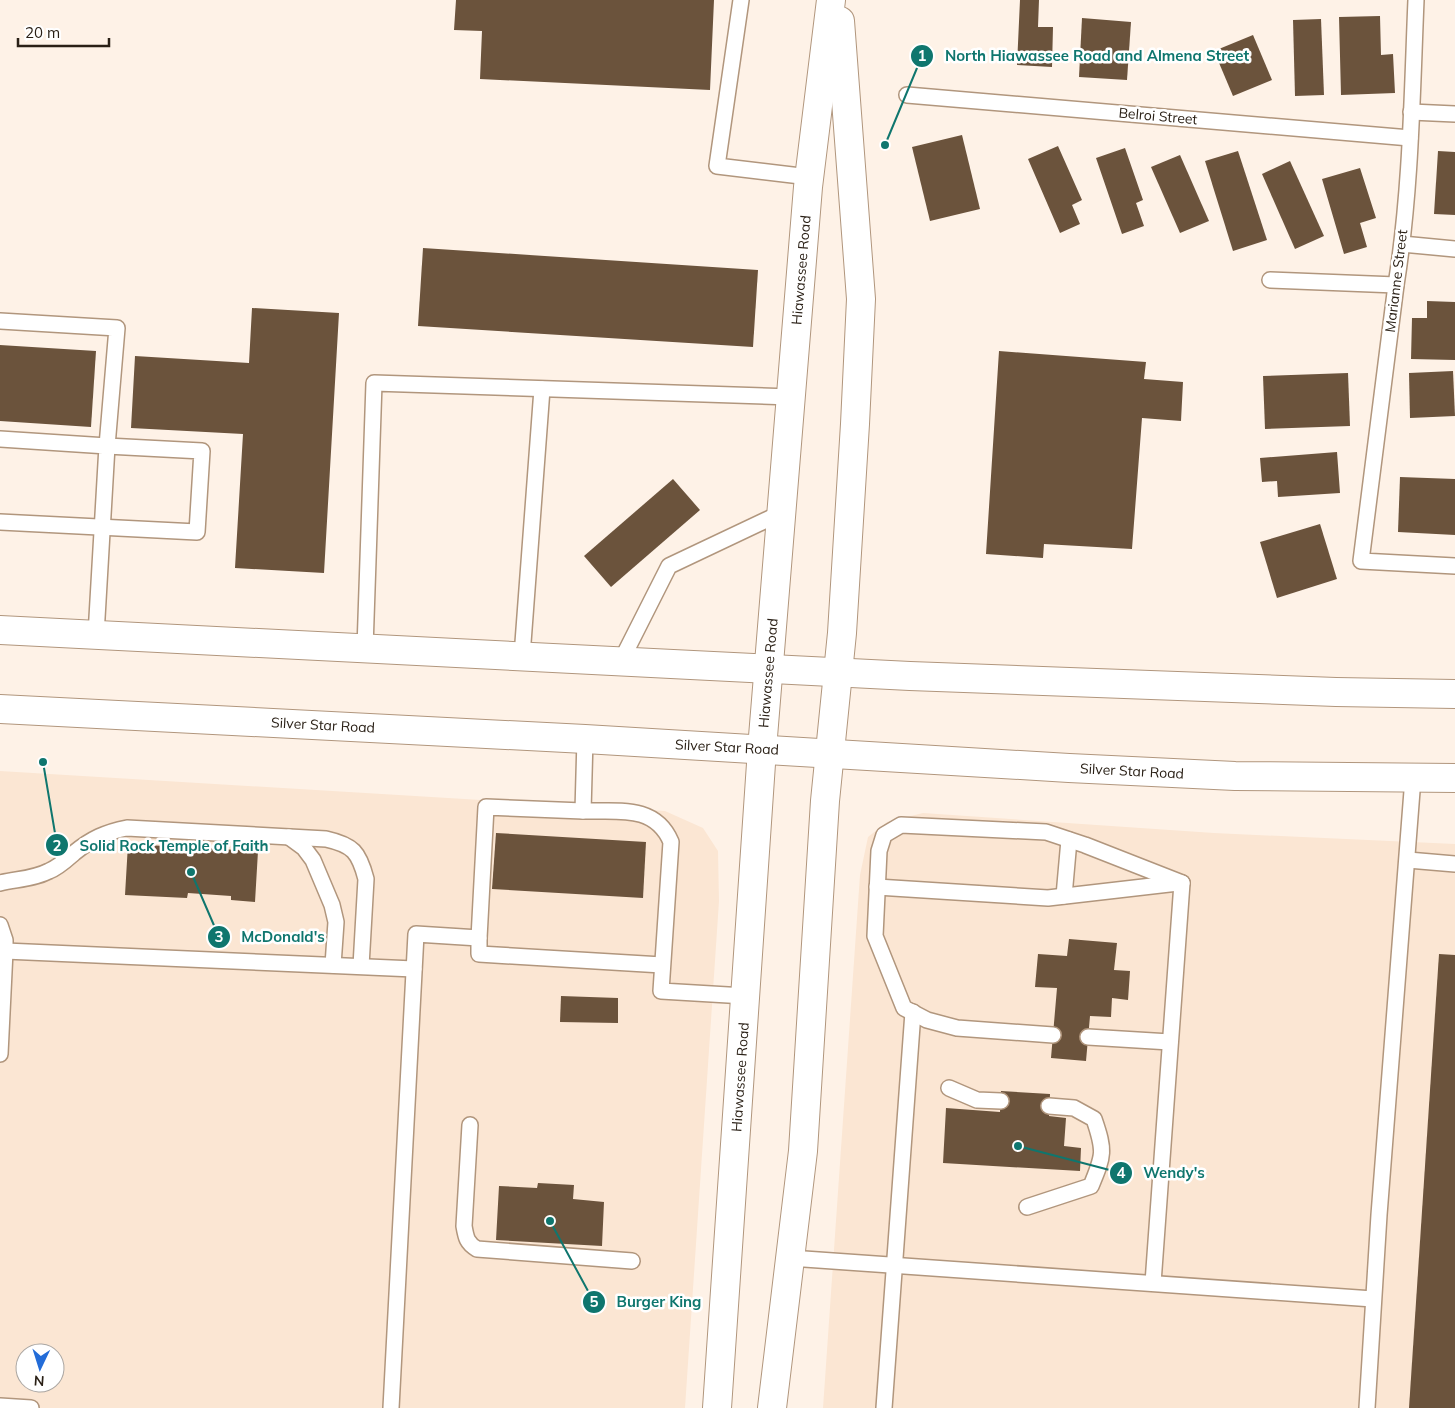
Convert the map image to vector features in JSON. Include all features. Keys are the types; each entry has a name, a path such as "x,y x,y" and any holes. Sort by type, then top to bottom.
{"main road":[{"name":"Hiawassee Road","path":"717,1408 762,749 781,513 809,177 831,0"},
{"path":"772,1408 803,1151 829,753 838,673 855,424 861,299 838,0"},
{"path":"0,630 838,673 1336,692 1455,694"},
{"name":"Silver Star Road","path":"0,709 585,739 1226,776 1455,778"}],"lane":[{"path":"741,0 717,166 809,177"},
{"name":"Marianne Street","path":"1416,0 1410,138 1402,244 1361,561 1455,566"},
{"name":"Belroi Street","path":"907,95 1410,138"},
{"path":"1411,112 1455,114"},
{"path":"1402,244 1455,250"},
{"path":"1270,280 1396,285"},
{"path":"0,321 117,328 107,446 96,635"},
{"path":"365,648 374,383 791,397"},
{"path":"522,656 542,389"},
{"path":"0,438 202,451 197,532 0,522"},
{"path":"621,661 669,566 781,513"},
{"path":"583,811 585,739"},
{"path":"1367,1408 1373,1299 1413,778"},
{"path":"662,966 479,954 486,806 639,813 657,821 667,832 671,842 661,991 745,996"},
{"path":"1053,1035 956,1028 927,1020 904,1008 875,936 879,851 884,835 901,825 1046,832 1182,883"},
{"path":"0,883 36,877 50,871 60,866 88,842 100,835 127,828 326,839 344,843 352,848 359,857 366,878 361,966"},
{"path":"287,837 304,848 313,860 332,906 336,922 333,965"},
{"path":"1064,896 1069,840"},
{"path":"1408,860 1455,864"},
{"path":"877,887 1048,898 1182,883"},
{"path":"1153,1283 1182,883"},
{"path":"0,925 5,940 0,1054"},
{"path":"391,1408 416,934 479,938"},
{"path":"5,951 414,969"},
{"path":"884,1408 913,1012"},
{"path":"1088,1037 1170,1042"},
{"path":"949,1088 977,1100 1000,1101"},
{"path":"1027,1208 1091,1186 1100,1164 1102,1144 1094,1119 1074,1108 1049,1106"},
{"path":"470,1126 464,1226 466,1239 470,1245 477,1249 632,1261"},
{"path":"790,1258 1373,1299"},
{"path":"0,1406 31,1408"}],"shaded area":[{"path":"0,771 665,811 703,828 718,851 719,901 685,1408 0,1408"},
{"path":"923,813 1214,833 1455,844 1455,1408 823,1408 860,875 868,837 887,822"}],"building":[{"path":"456,0 714,0 710,90 480,79 482,31 454,30"},
{"path":"1020,0 1039,0 1038,27 1053,27 1052,67 1017,65"},
{"path":"1380,16 1381,55 1393,54 1395,93 1341,95 1339,17"},
{"path":"1082,18 1131,22 1127,80 1079,77"},
{"path":"1321,19 1324,95 1295,96 1293,20"},
{"path":"1253,35 1272,80 1233,96 1214,51"},
{"path":"962,135 980,209 930,221 912,147"},
{"path":"1058,146 1082,200 1072,205 1080,224 1060,233 1028,159"},
{"path":"1125,148 1143,200 1136,203 1144,226 1122,234 1096,158"},
{"path":"1238,151 1267,240 1233,251 1205,161"},
{"path":"1438,151 1455,152 1455,215 1434,214"},
{"path":"1180,155 1209,221 1180,233 1151,167"},
{"path":"1290,161 1324,236 1295,249 1262,174"},
{"path":"1360,168 1376,218 1360,223 1367,247 1344,254 1322,179"},
{"path":"423,248 758,270 753,347 418,326"},
{"path":"1427,301 1455,302 1455,360 1411,359 1412,318 1427,318"},
{"path":"252,308 339,313 324,573 235,568 243,434 131,428 135,356 249,363"},
{"path":"0,345 96,351 91,427 0,421"},
{"path":"999,351 1146,362 1144,379 1183,382 1181,421 1142,418 1132,549 1044,544 1043,558 986,554"},
{"path":"1453,371 1455,416 1410,418 1409,373"},
{"path":"1348,373 1350,426 1265,429 1263,376"},
{"path":"1337,452 1340,493 1278,497 1277,481 1262,482 1260,458"},
{"path":"1400,477 1455,479 1455,535 1398,532"},
{"path":"673,479 700,510 611,587 584,556"},
{"path":"1320,524 1337,579 1277,598 1260,542"},
{"path":"496,833 646,842 643,898 492,889"},
{"path":"128,844 258,851 255,902 231,900 231,896 188,893 187,898 125,895"},
{"path":"1069,939 1117,943 1114,970 1130,971 1128,1000 1112,998 1111,1017 1090,1016 1086,1061 1051,1058 1057,988 1035,987 1038,954 1067,956"},
{"path":"1439,954 1455,955 1455,1408 1409,1408"},
{"path":"561,996 618,998 618,1023 560,1022"},
{"path":"1001,1091 1050,1094 1049,1116 1066,1118 1064,1146 1081,1148 1080,1171 943,1163 946,1108 1000,1112"},
{"path":"538,1183 574,1185 573,1199 604,1202 602,1246 496,1240 499,1186 537,1188"}],"place":[{"name":"North Hiawassee Road and Almena Street","path":"885,145"},
{"name":"Solid Rock Temple of Faith","path":"43,762"},
{"name":"McDonald's","path":"191,872"},
{"name":"Wendy's","path":"1018,1146"},
{"name":"Burger King","path":"550,1221"}]}
